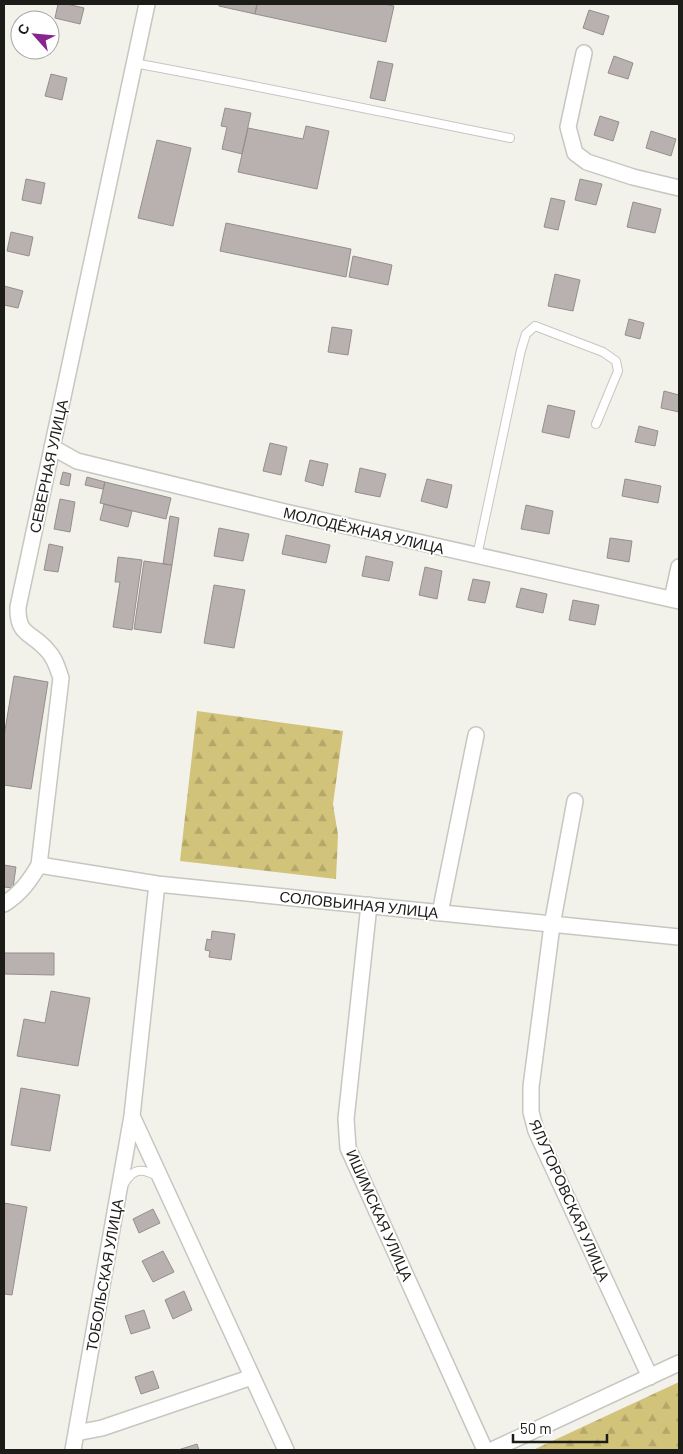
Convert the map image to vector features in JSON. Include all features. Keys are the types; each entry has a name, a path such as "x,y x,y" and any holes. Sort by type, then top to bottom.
{"street":[{"name":"СЕВЕРНАЯ УЛИЦА","path":"4,904 18,894 30,880 39,865 61,678 56,661 46,649 24,631 18,621 18,607 147,4"},
{"path":"584,54 568,127 575,153 587,162 679,188"},
{"name":"МОЛОДЁЖНАЯ УЛИЦА","path":"52,447 77,461 285,512 676,600"},
{"path":"676,600 679,567"},
{"path":"440,912 476,735"},
{"name":"ЯЛУТОРОВСКАЯ УЛИЦА","path":"575,801 552,925 531,1086 531,1112 536,1130 650,1377"},
{"name":"СОЛОВЬИНАЯ УЛИЦА","path":"39,865 157,884 679,938"},
{"name":"ТОБОЛЬСКАЯ УЛИЦА","path":"73,1450 132,1116 157,884"},
{"name":"ИШИМСКАЯ УЛИЦА","path":"369,905 346,1120 348,1148 485,1450"},
{"path":"132,1116 286,1450"},
{"path":"492,1450 679,1363"},
{"path":"76,1433 102,1428 252,1377"}],"lane":[{"path":"134,63 510,138"},
{"path":"477,556 521,350 526,334 535,326 603,352 616,361 618,371 596,424"},
{"path":"118,1197 125,1181 133,1173 140,1170 160,1177"}],"green space":[{"path":"197,711 343,731 333,804 338,835 336,879 180,861"},
{"path":"679,1382 679,1450 533,1450"}],"building":[{"path":"58,4 84,8 80,24 60,19 60,10 57,10"},
{"path":"219,4 257,4 255,14 219,6"},
{"path":"257,4 384,4 394,6 386,42 255,14"},
{"path":"589,10 609,16 603,35 583,28"},
{"path":"614,56 633,63 628,79 608,73"},
{"path":"378,61 393,64 385,101 370,98"},
{"path":"51,74 67,78 62,100 45,96"},
{"path":"225,108 251,113 242,154 222,149 227,127 221,126"},
{"path":"600,116 619,122 613,141 594,135"},
{"path":"306,126 329,131 317,189 238,172 248,128 303,139"},
{"path":"651,131 676,139 671,156 646,148"},
{"path":"157,140 191,148 173,226 138,218"},
{"path":"26,179 45,183 41,204 22,200"},
{"path":"580,179 602,184 596,205 575,200"},
{"path":"551,198 565,201 558,230 544,227"},
{"path":"633,202 661,209 655,233 627,227"},
{"path":"226,223 351,249 346,277 220,251"},
{"path":"11,232 33,237 29,256 7,251"},
{"path":"353,256 392,265 388,285 349,277"},
{"path":"555,274 580,280 573,311 548,306"},
{"path":"4,286 23,291 18,308 4,305"},
{"path":"629,319 644,323 640,339 625,335"},
{"path":"332,327 352,330 348,355 328,352"},
{"path":"664,391 679,395 679,412 661,408"},
{"path":"548,405 575,411 569,438 542,432"},
{"path":"639,426 658,431 655,446 635,442"},
{"path":"270,443 287,447 281,475 263,471"},
{"path":"310,460 328,464 323,486 305,481"},
{"path":"360,468 386,474 380,497 355,492"},
{"path":"63,472 71,474 69,486 60,484"},
{"path":"87,477 105,482 103,489 85,485"},
{"path":"427,479 452,485 447,508 421,501"},
{"path":"625,479 661,486 658,503 622,496"},
{"path":"105,482 171,498 166,519 100,503"},
{"path":"60,499 75,502 70,532 54,529"},
{"path":"104,504 132,511 128,527 100,520"},
{"path":"526,505 553,511 549,534 521,529"},
{"path":"170,516 179,518 172,565 163,564"},
{"path":"219,528 249,534 243,561 214,556"},
{"path":"286,535 330,545 326,563 282,554"},
{"path":"610,538 632,541 629,562 607,558"},
{"path":"49,544 63,547 58,572 44,570"},
{"path":"366,556 393,562 389,581 362,576"},
{"path":"118,557 142,560 132,630 113,627 120,582 115,582"},
{"path":"144,561 172,565 161,633 134,629"},
{"path":"425,567 442,571 437,599 419,595"},
{"path":"473,579 490,582 485,603 468,600"},
{"path":"214,585 245,590 234,648 204,643"},
{"path":"521,588 547,594 543,613 516,607"},
{"path":"573,600 599,605 595,625 569,620"},
{"path":"14,676 48,682 31,789 4,785 4,736"},
{"path":"4,865 16,867 13,888 4,887"},
{"path":"212,931 235,934 231,960 209,957 210,951 205,950 207,939 211,940"},
{"path":"4,953 54,953 54,975 4,974"},
{"path":"51,991 90,998 78,1066 17,1056 24,1019 45,1023"},
{"path":"21,1088 60,1095 50,1151 11,1145"},
{"path":"4,1203 27,1207 12,1295 4,1294"},
{"path":"153,1209 160,1223 139,1233 133,1219"},
{"path":"163,1251 174,1272 153,1282 142,1261"},
{"path":"184,1291 192,1310 173,1319 165,1300"},
{"path":"144,1310 150,1328 131,1334 125,1316"},
{"path":"153,1371 159,1388 141,1394 135,1377"},
{"path":"197,1444 199,1450 178,1450"}]}
